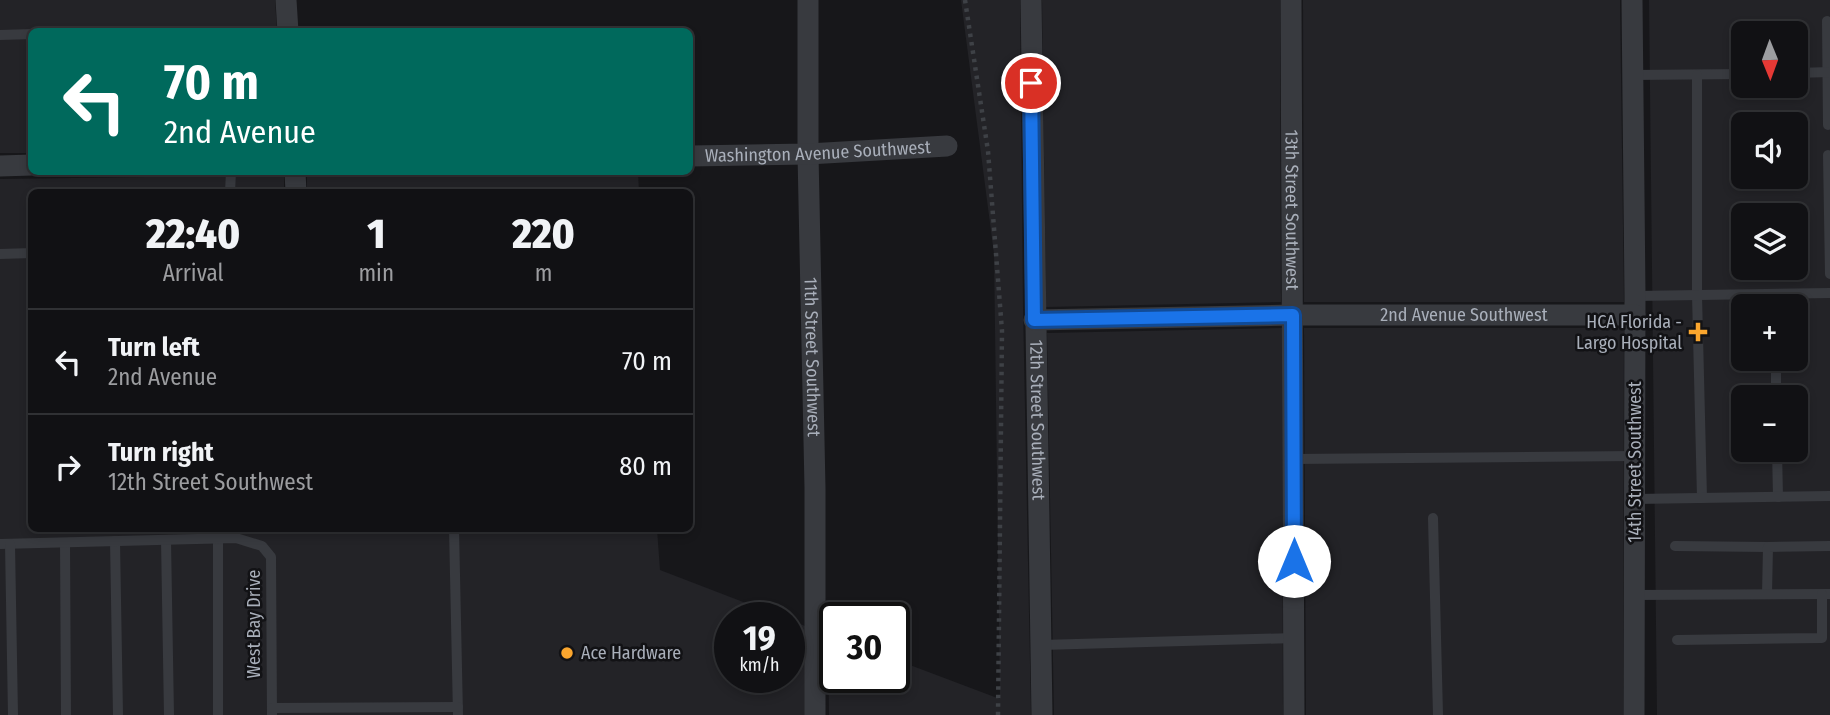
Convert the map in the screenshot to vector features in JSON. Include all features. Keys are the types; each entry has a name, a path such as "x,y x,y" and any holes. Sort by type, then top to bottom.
{"street":[{"path":"286,0 288,28"},
{"name":"11th Street Southwest","path":"808,0 808,154 815,474 815,715"},
{"name":"12th Street Southwest","path":"1031,0 1042,715"},
{"name":"13th Street Southwest","path":"1292,0 1294,715"},
{"name":"14th Street Southwest","path":"1632,0 1635,306 1634,715"},
{"name":"Washington Avenue Southwest","path":"693,156 808,154 947,146"},
{"path":"0,166 28,165"},
{"name":"2nd Avenue Southwest","path":"1034,320 1635,306"}],"lane":[{"path":"1827,21 1828,125"},
{"path":"0,35 28,34"},
{"path":"1808,73 1829,72"},
{"path":"1632,75 1731,74"},
{"path":"1697,75 1697,295 1702,498"},
{"path":"1828,155 1830,274"},
{"path":"0,254 28,253"},
{"path":"1774,294 1830,293"},
{"path":"1635,306 1697,295 1731,295"},
{"path":"1293,459 1635,456"},
{"path":"1777,462 1778,497"},
{"path":"1634,499 1830,496"},
{"path":"1433,518 1438,715"},
{"path":"272,712 458,711 454,532"},
{"name":"West Bay Drive","path":"5,544 236,538 262,547 271,557 272,712"},
{"path":"218,539 218,715"},
{"path":"166,540 169,715"},
{"path":"115,541 118,715"},
{"path":"65,542 66,715"},
{"path":"5,544 12,715"},
{"path":"1675,546 1830,546"},
{"path":"1767,594 1768,547"},
{"path":"1634,595 1826,594 1822,638 1677,640"},
{"path":"1041,645 1294,638"}],"path":[{"path":"965,0 988,151 1002,331 998,715"}],"shaded area":[{"path":"0,0 275,0 277,28 28,28 28,153 0,153"},
{"path":"961,0 1020,0 1031,715 829,715 829,693 910,693 910,665 1000,699 994,254"},
{"path":"1042,0 1280,0 1281,302 1046,307"},
{"path":"1303,0 1620,0 1624,302 1304,302"},
{"name":"HCA Florida - Largo Hospital","path":"1649,0 1830,0 1830,715 1657,715"},
{"path":"284,175 284,189 28,189 28,532 657,532 660,570 743,602 714,602 714,693 805,693 805,626 806,715 0,715 0,179"},
{"path":"307,175 638,175 639,189 307,189"},
{"path":"1282,328 1283,715 1054,715 1047,333"},
{"path":"1304,328 1624,328 1623,715 1306,715"}],"place":[{"name":"HCA Florida - Largo Hospital","path":"1698,332"},
{"name":"Ace Hardware","path":"567,653"}],"route":[{"path":"1031,83 1034,320 1293,315 1294,561"}]}
